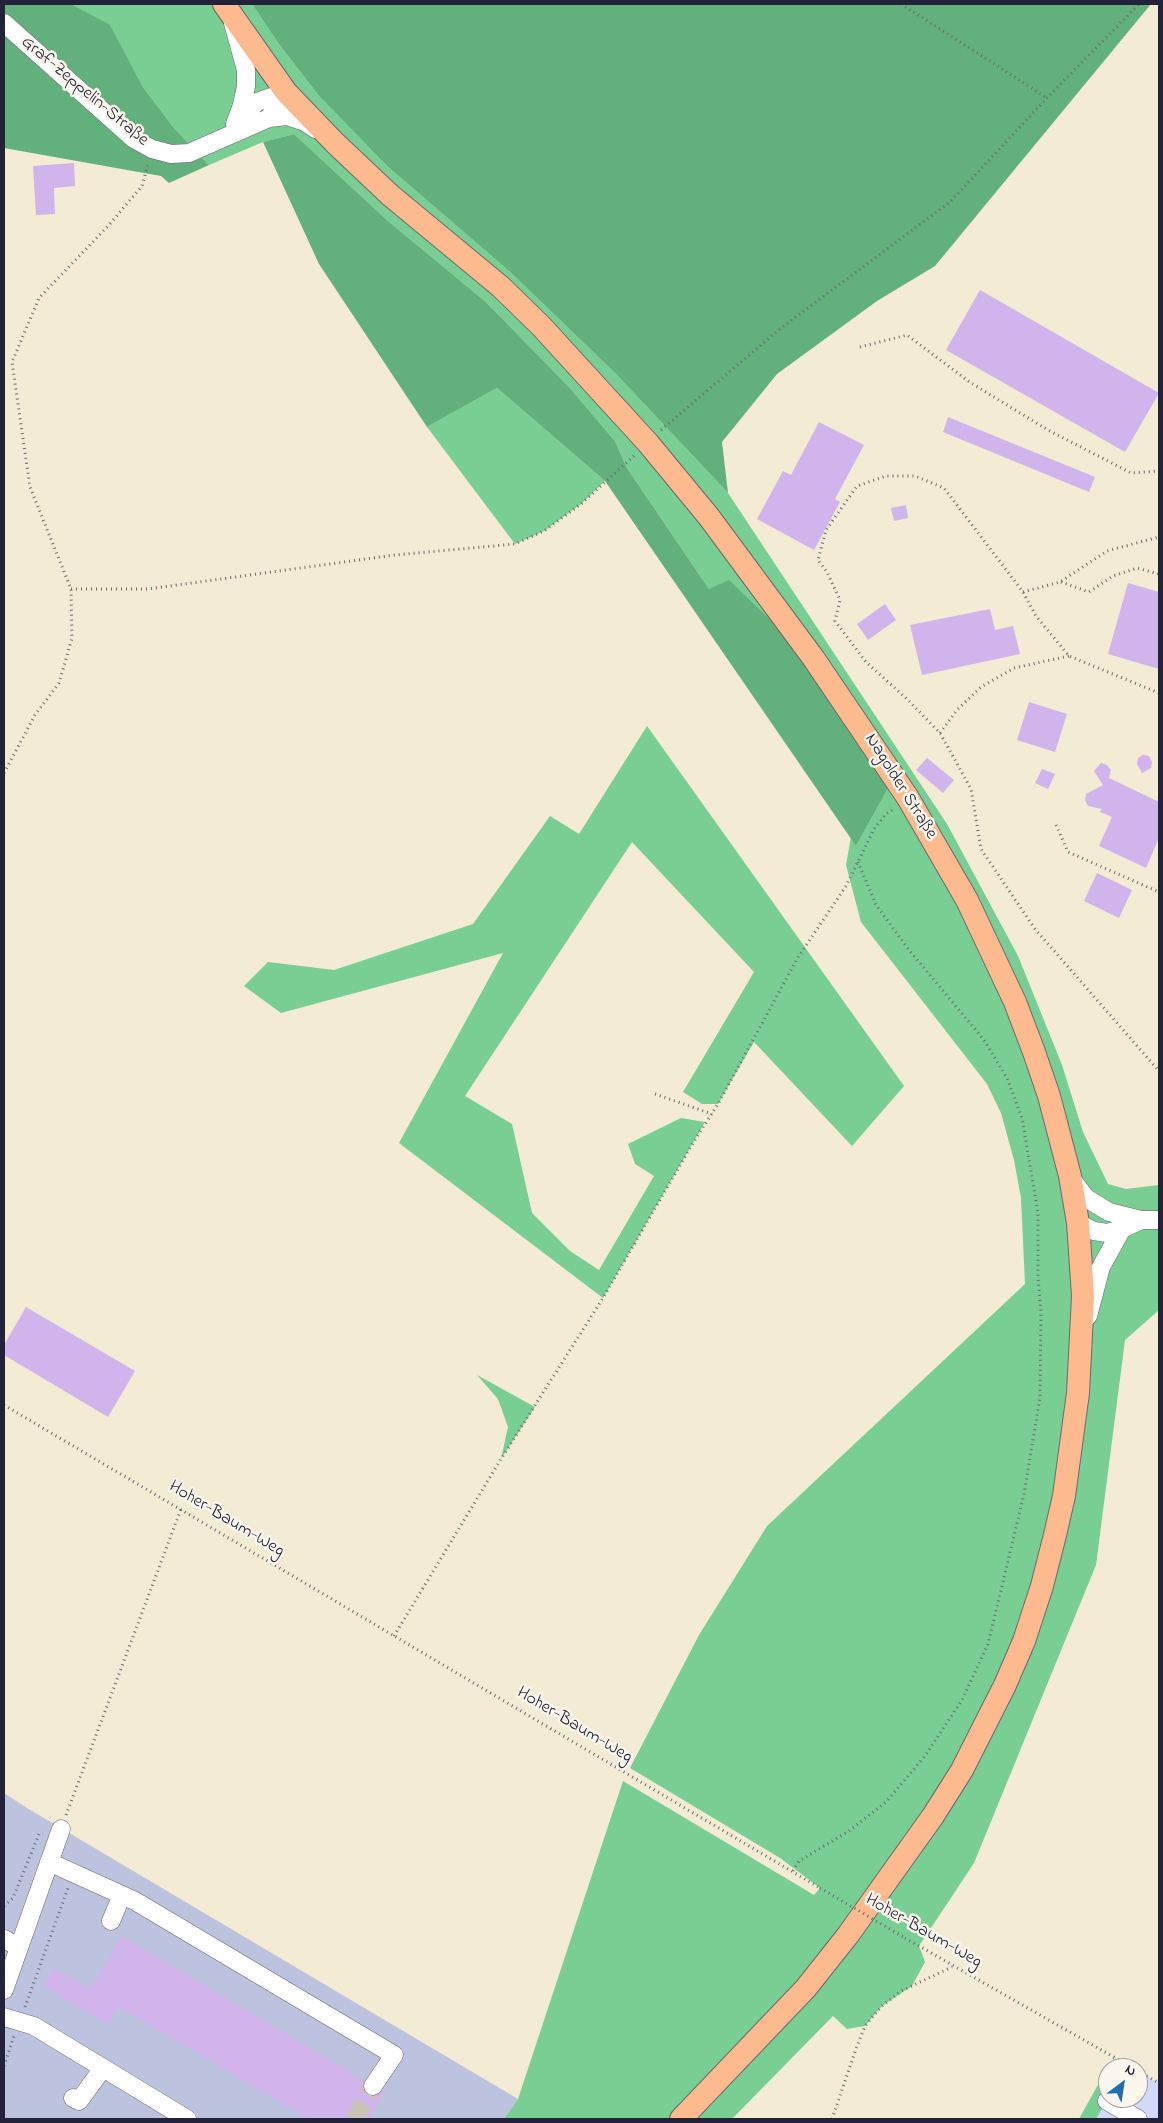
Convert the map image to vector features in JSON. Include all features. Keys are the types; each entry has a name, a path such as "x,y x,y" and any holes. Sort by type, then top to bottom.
{"main road":[{"name":"Nagolder Straße","path":"227,10 286,92 335,143 390,195 501,287 541,326 648,443 709,517 820,666 908,798 967,900 1015,1002 1049,1096 1070,1176 1078,1223"},
{"path":"681,2119 806,1988 848,1935 933,1816 962,1770 985,1726 1024,1641 1053,1544 1071,1447 1078,1393 1083,1296 1078,1223"}],"street":[{"path":"227,10 246,70 246,86 242,105 230,131"},
{"name":"Graf-Zeppelin-Straße","path":"4,23 134,139 152,149 171,154 190,153 230,131 269,118"},
{"path":"269,118 286,92"},
{"name":"Graf-Zeppelin-Straße","path":"230,131 257,102 286,92"},
{"path":"269,118 287,116 305,122 335,143"},
{"name":"Nagolder Straße","path":"1070,1176 1086,1198 1109,1212 1140,1220 1159,1220"},
{"path":"1078,1223 1093,1214 1109,1212"},
{"name":"Nagolder Straße","path":"1078,1223 1094,1231 1107,1233 1122,1229 1140,1220"},
{"path":"1081,1347 1101,1267 1122,1229"},
{"path":"4,1990 11,1943 49,1862 61,1829"},
{"path":"49,1862 122,1895 394,2055 374,2086"},
{"path":"111,1921 122,1895"},
{"path":"12,2020 34,2026 187,2119"},
{"path":"73,2098 79,2102 103,2068"},
{"path":"1108,2108 1138,2119"}],"path":[{"path":"901,4 1046,98"},
{"path":"71,589 148,589 395,555 515,544 544,531 581,504 673,419 781,328 950,202 1046,98 1139,4"},
{"path":"4,773 35,715 59,683 72,638 71,589 30,487 12,362 39,298 108,226 142,186 152,149"},
{"path":"860,347 907,335 971,383 1048,430 1131,473 1159,471"},
{"path":"1159,693 1069,656 1036,616 1023,592 944,488 915,476 886,476 857,486 826,530 818,560 827,572 840,600 835,621 866,662 907,699 940,733 971,789 981,849 1035,929 1159,1071"},
{"path":"1023,592 1060,582 1107,551 1159,537"},
{"path":"1060,582 1089,592 1113,576 1137,568 1159,574"},
{"path":"940,733 956,710 989,682 1014,668 1069,656"},
{"path":"394,1636 501,1459 603,1298 754,1042 798,959 834,906 874,829 886,814 908,798"},
{"path":"1056,824 1068,852 1159,892"},
{"path":"793,1871 799,1861 850,1832 886,1802 925,1756 962,1700 988,1644 1024,1494 1040,1397 1042,1313 1038,1276 1038,1214 1022,1118 1007,1078 984,1040 908,950 876,905 858,862"},
{"path":"655,1094 712,1114"},
{"name":"Hoher-Baum-Weg","path":"4,1405 952,1966 1115,2058"},
{"path":"4,1906 13,1898 39,1834 61,1829 181,1509"},
{"path":"4,2066 12,2020 73,1873"},
{"path":"832,2119 865,2026 882,2006 901,1992 952,1966"},
{"path":"1148,2077 1159,2083"}],"shaded area":[{"path":"4,1793 518,2099 504,2119 4,2119"},
{"path":"1148,2077 1159,2083 1159,2119 1079,2119 1098,2084 1098,2108 1148,2108"}],"green space":[{"path":"4,4 71,4 110,25 143,87 174,128 209,165 169,183 161,176 4,148"},
{"path":"71,4 252,4 278,43 319,96 387,166 509,271 615,373 728,493 947,824 1018,956 1062,1065 1083,1132 1108,1184 1126,1189 1159,1185 1159,1310 1125,1340 1096,1565 974,1863 919,1946 925,1962 912,1986 882,2006 865,2026 847,2029 833,2016 732,2119 504,2119 518,2099 623,1781 814,1895 820,1888 780,1858 630,1768 699,1635 767,1526 1025,1284 1021,1198 1014,1160 1001,1113 987,1084 861,922 846,865 851,837 856,846 890,785 709,589 627,468 615,441 569,387 486,302 388,221 294,134 263,142 209,165 174,128 143,87 110,26"},
{"path":"252,4 1151,4 935,266 877,301 777,374 722,442 728,493 615,373 509,271 387,166 319,96 278,43"},
{"path":"294,134 388,221 486,302 569,387 615,441 627,468 709,589 729,580 787,636 890,785 856,846 605,481 497,388 427,427 319,264 263,142"},
{"path":"497,388 605,481 581,504 544,531 515,544 427,427"},
{"path":"647,726 904,1086 852,1146 754,1042 718,1104 702,1104 683,1092 754,972 632,842 465,1096 512,1124 532,1213 570,1251 599,1270 654,1176 635,1164 628,1144 681,1118 705,1122 603,1298 399,1143 503,953 281,1013 244,986 268,962 334,970 473,924 550,816 579,834"},
{"path":"477,1375 535,1407 501,1459 508,1427 498,1399"},
{"path":"1098,2085 1098,2108 1102,2108 1096,2119 1079,2119"}],"building":[{"path":"74,163 75,186 54,188 55,214 36,215 33,166"},
{"path":"980,290 1159,393 1125,452 946,350"},
{"path":"948,417 1095,477 1089,492 943,432"},
{"path":"819,422 864,445 835,499 840,502 814,550 757,519 783,471 791,475"},
{"path":"906,505 908,518 894,521 891,508"},
{"path":"1128,583 1159,592 1159,669 1108,654"},
{"path":"885,604 896,620 868,640 857,624"},
{"path":"990,609 995,630 1013,626 1020,654 922,675 910,625"},
{"path":"1029,702 1067,714 1055,752 1017,740"},
{"path":"1143,755 1149,756 1152,762 1151,768 1142,773 1137,764 1138,758"},
{"path":"927,758 954,780 943,793 916,770"},
{"path":"1101,763 1107,765 1111,770 1109,778 1159,802 1159,838 1146,868 1099,846 1112,817 1100,812 1102,809 1088,806 1085,800 1086,794 1103,785 1094,771"},
{"path":"1042,769 1055,774 1048,789 1035,783"},
{"path":"1097,873 1132,890 1119,918 1084,901"},
{"path":"26,1307 135,1371 108,1417 4,1355 4,1345"},
{"path":"122,1936 364,2080 363,2090 367,2095 373,2097 382,2091 385,2093 369,2119 308,2119 119,2007 108,2025 43,1986 54,1968 90,1989"}],"tunnel":[{"path":"355,2119 373,2086"}]}
